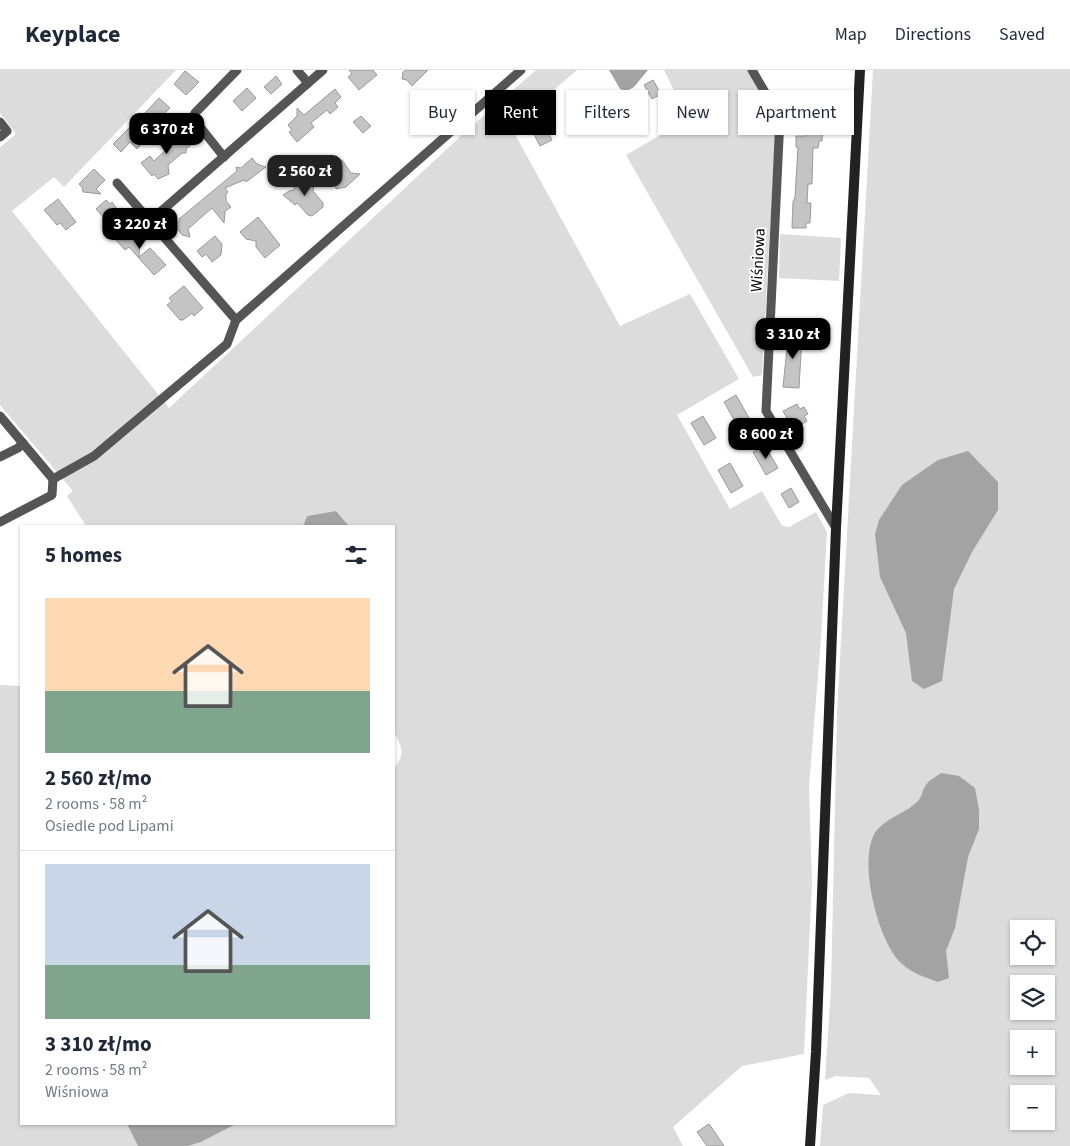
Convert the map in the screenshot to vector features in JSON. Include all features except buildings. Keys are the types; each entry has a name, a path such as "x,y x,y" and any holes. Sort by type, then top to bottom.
{"street":[{"path":"224,157 193,118 195,113 237,70"},
{"path":"297,70 308,83"},
{"path":"150,221 323,70"},
{"path":"54,479 94,456 227,344 236,320 521,70"},
{"name":"Wiśniowa","path":"752,70 780,118 766,411 836,528"},
{"path":"810,1146 816,1052 836,528 860,70"},
{"path":"0,122 7,131 0,137"},
{"path":"117,183 236,320"},
{"path":"0,416 54,479 52,495 0,522"},
{"path":"0,457 18,448 23,443"}],"shaded area":[{"path":"0,70 176,70 64,187 54,177 12,211 169,408 462,135 475,135 475,123 485,115 485,135 515,135 620,326 690,294 739,379 677,415 730,509 762,491 782,526 789,527 816,512 827,532 809,787 812,882 804,1054 742,1066 673,1127 683,1146 188,1146 201,1142 234,1125 395,1125 395,767 402,751 395,734 395,525 348,525 336,511 307,516 303,525 85,525 67,496 73,491 0,405 0,147 16,134 0,113"},
{"path":"536,70 577,70 554,90 513,90"},
{"path":"609,70 648,70 634,87 629,90 620,89"},
{"path":"664,70 749,70 760,90 738,90 738,135 775,135 762,375 753,377 626,155 660,135 728,135 728,90 674,90"},
{"path":"873,70 1070,70 1070,1146 820,1146 823,1105 849,1093 881,1095 869,1078 836,1076 825,1080 831,987 837,713"},
{"path":"780,234 841,238 839,281 779,278"},
{"path":"968,451 998,482 998,510 972,552 954,589 942,681 924,689 912,681 906,633 880,577 875,534 879,520 902,485 938,460"},
{"path":"336,511 348,525 303,525 307,516"},
{"path":"0,685 20,686 20,1125 128,1125 138,1146 0,1146"},
{"path":"941,773 959,776 975,788 979,810 979,829 968,857 955,928 946,951 949,978 938,982 909,969 901,963 893,952 878,919 872,898 869,859 871,842 877,830 917,802 927,783"},
{"path":"128,1125 234,1125 201,1142 188,1146 138,1146"}]}
